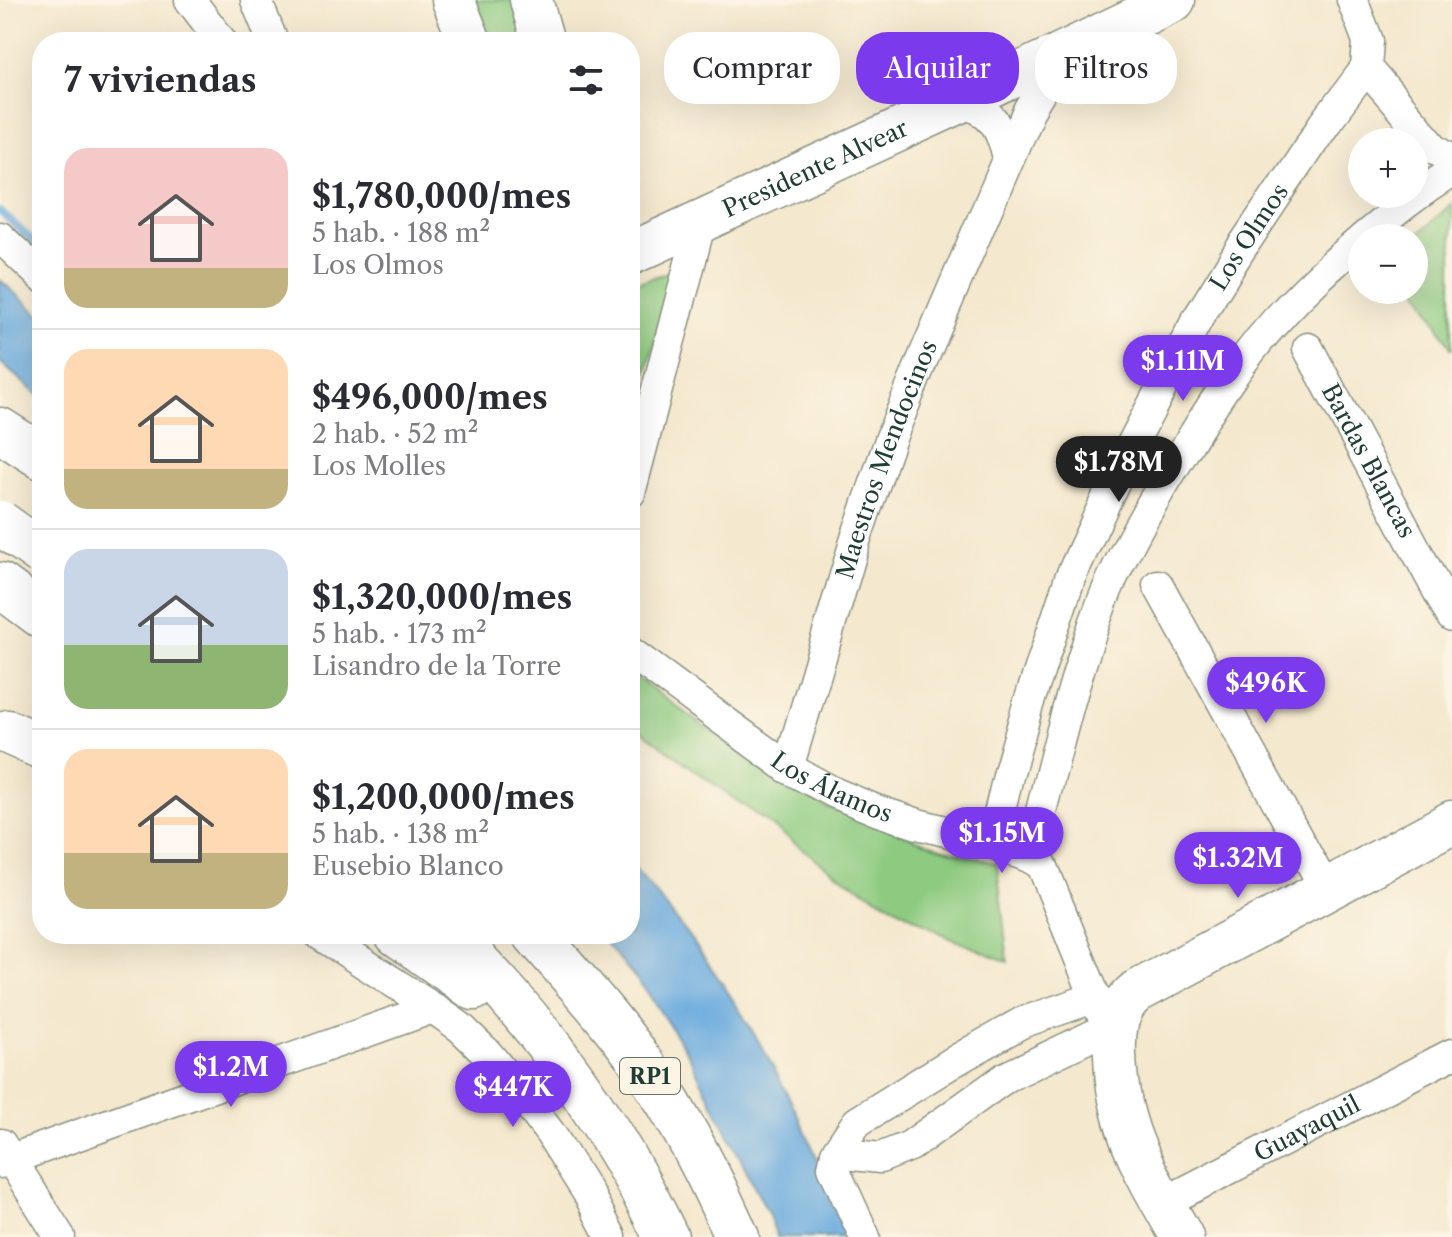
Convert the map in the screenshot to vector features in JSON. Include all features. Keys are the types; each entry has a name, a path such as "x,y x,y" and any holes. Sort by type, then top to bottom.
{"highway":[{"path":"0,430 32,451"},
{"path":"0,523 32,546"},
{"path":"0,583 32,608"},
{"path":"411,944 537,1032"},
{"name":"RP1","path":"460,944 483,966 580,1089 618,1149 666,1237"},
{"name":"RP1","path":"544,944 620,1033 661,1093 712,1182 737,1237"},
{"path":"618,1149 649,1237"}],"street":[{"path":"190,0 214,32"},
{"path":"256,0 269,32"},
{"path":"453,0 466,32"},
{"path":"531,0 540,32"},
{"name":"Presidente Alvear","path":"1107,32 1174,0"},
{"path":"1352,0 1368,41 1366,68 1435,148 1452,159"},
{"name":"Los Olmos","path":"992,843 1028,705 1070,578 1123,463 1198,318 1280,187 1366,68"},
{"name":"Maestros Mendocinos","path":"788,768 848,563 885,453 1008,158 1035,101"},
{"name":"Presidente Alvear","path":"640,249 956,104"},
{"path":"971,104 989,114 1001,134 1008,158"},
{"path":"1380,224 1452,172"},
{"path":"640,455 701,221"},
{"path":"0,237 32,267"},
{"path":"1173,1220 1129,1135 1118,1092 1111,1036 1096,997 1042,865 1029,857 1088,645 1119,561 1194,433 1233,374 1307,290 1348,252"},
{"name":"Bardas Blancas","path":"1308,348 1452,617"},
{"path":"0,583 32,554"},
{"path":"1158,585 1326,890"},
{"name":"Los Álamos","path":"640,659 788,768 835,793 918,824 992,843 1029,857"},
{"path":"836,1153 880,1158 910,1146 1006,1077 1111,1036 1122,1006 1136,992 1452,822"},
{"path":"334,944 460,1027 487,1053 550,1133 611,1237"},
{"path":"865,1237 833,1167 836,1153 857,1122 1021,1023 1096,997"},
{"path":"60,1237 4,1154 433,1008"},
{"name":"Guayaquil","path":"1173,1220 1452,1054"}],"green space":[{"path":"475,0 518,0 527,32 488,32"},
{"path":"1452,203 1452,350 1427,304 1428,225"},
{"path":"675,270 640,396 640,282"},
{"path":"640,680 777,779 826,807 997,864 1008,962 950,938 834,872 640,729"}],"water":[{"path":"0,280 32,308 32,390 0,362"},
{"path":"640,875 708,963 775,1070 817,1157 848,1237 777,1237 768,1213 687,1052 647,992 606,944 640,944"}],"waterway":[{"path":"0,212 32,240"}]}
